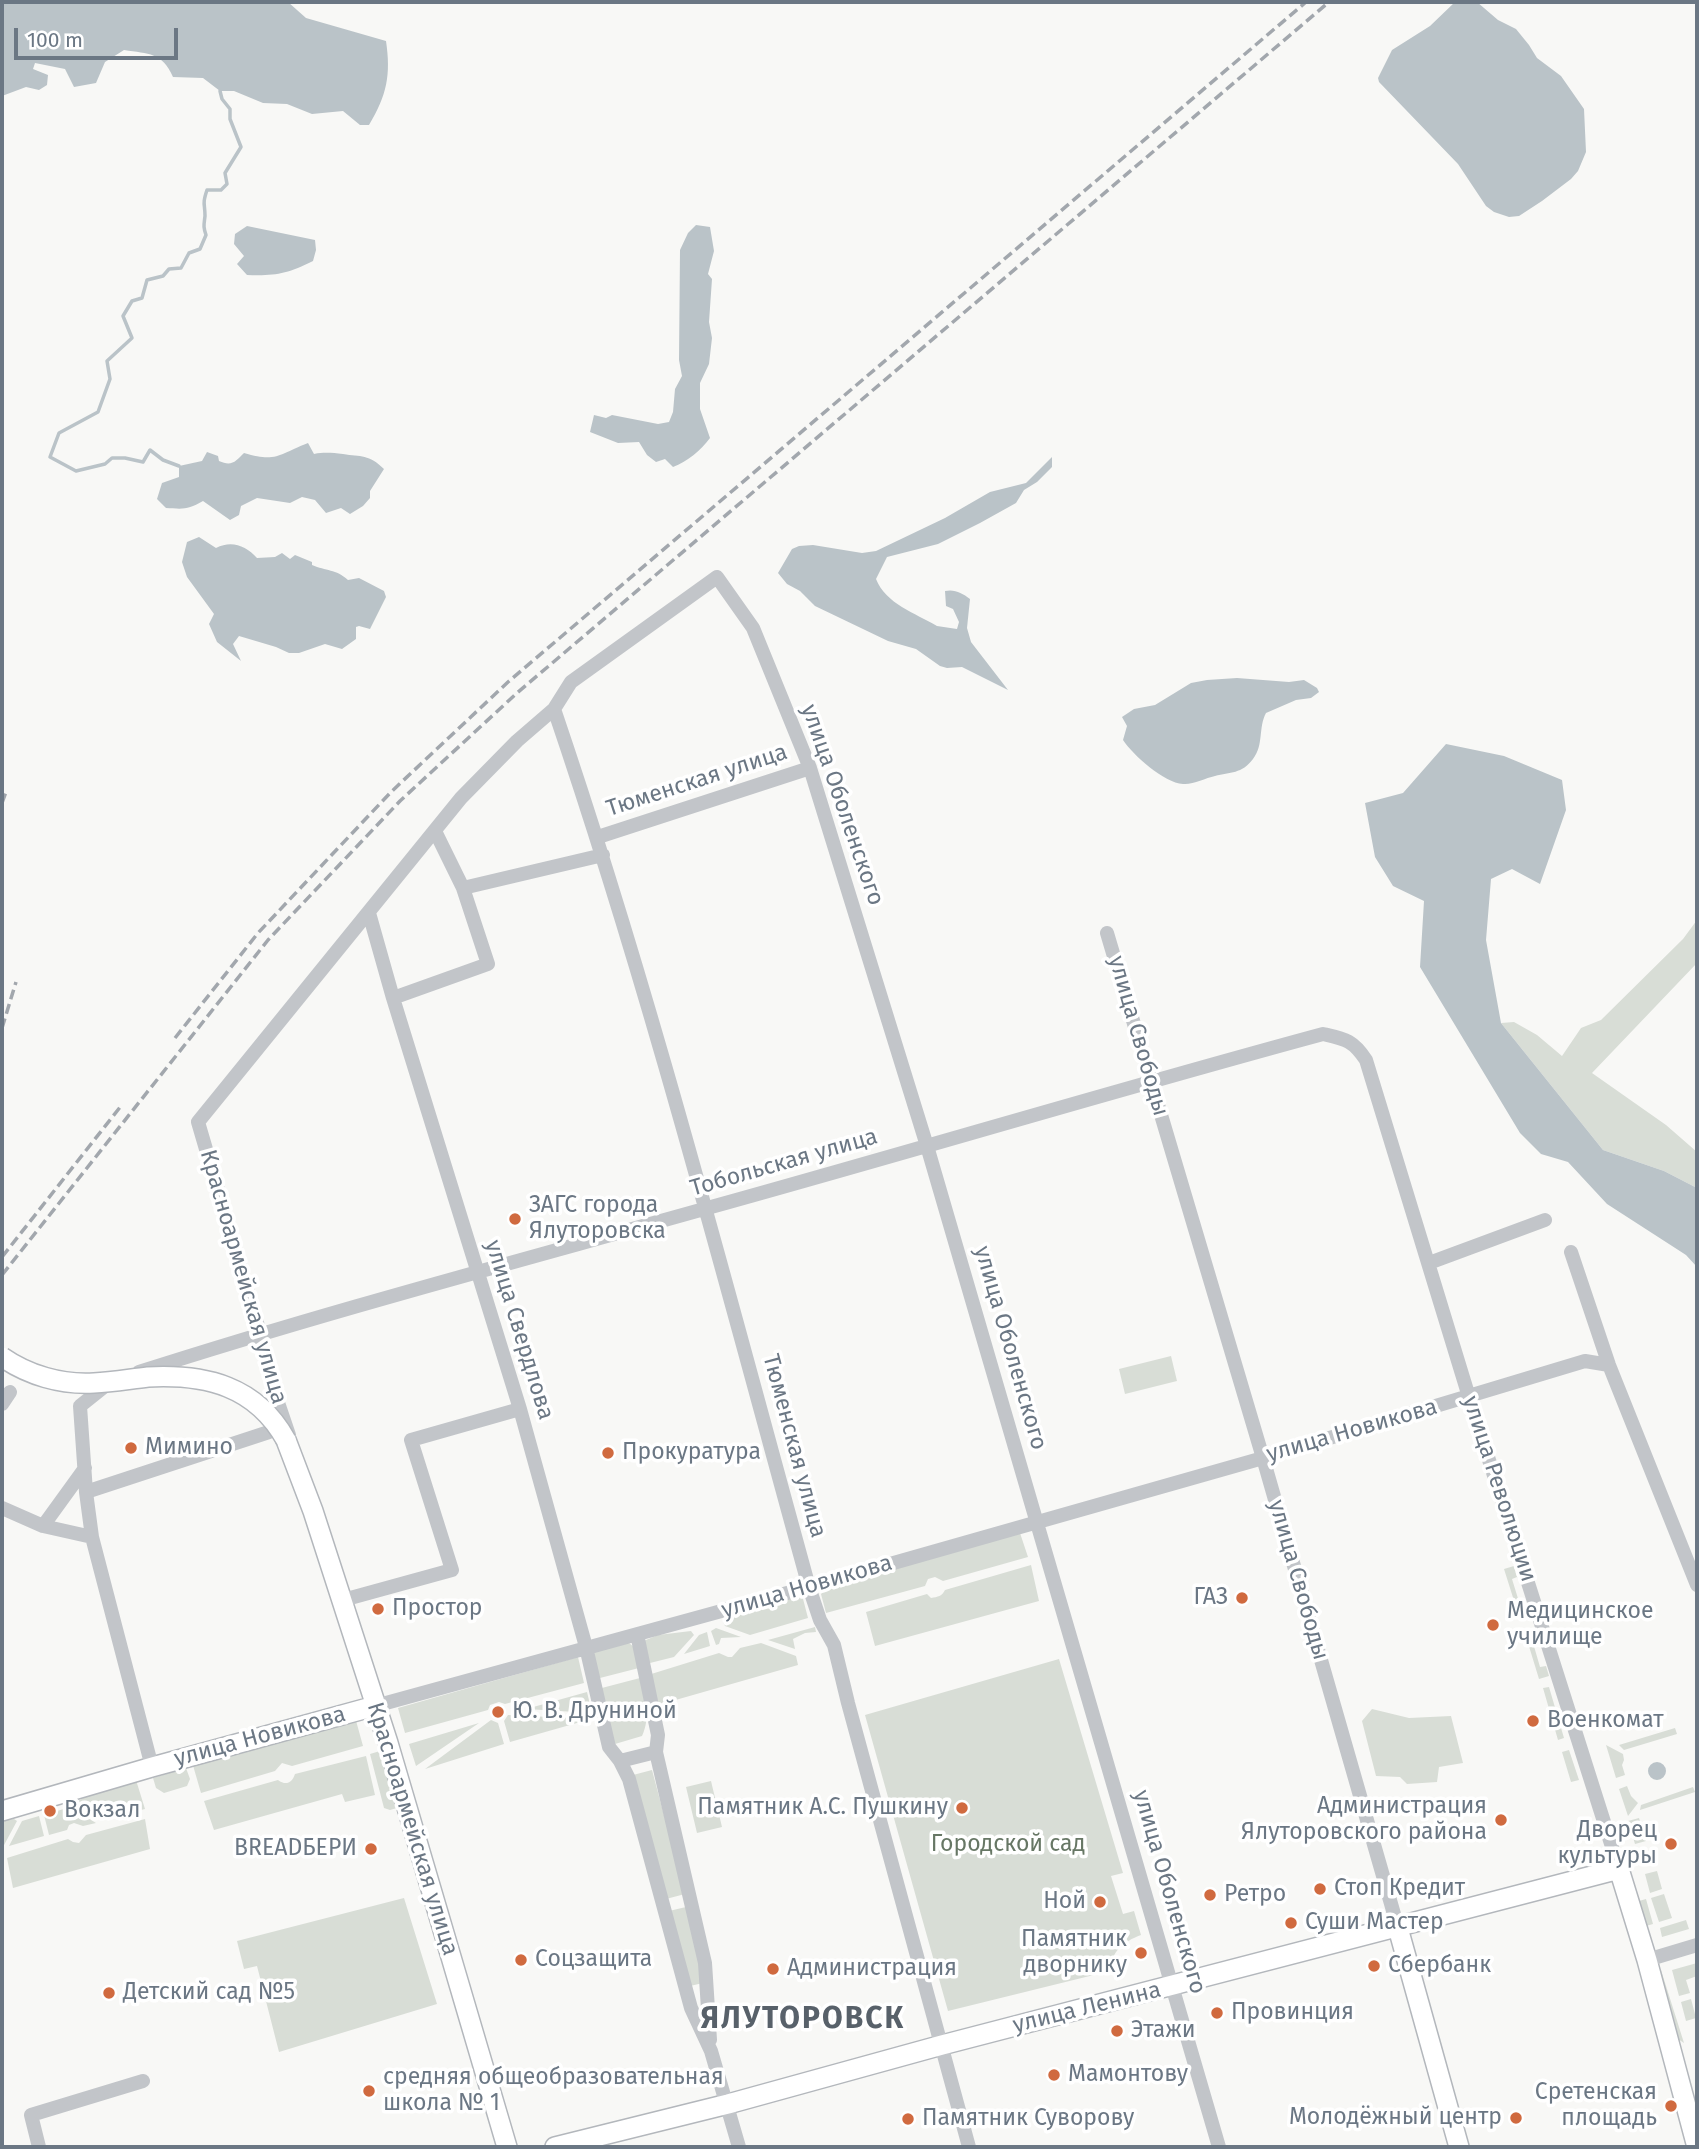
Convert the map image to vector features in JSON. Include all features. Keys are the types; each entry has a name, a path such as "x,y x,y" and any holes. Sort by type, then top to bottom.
{"main road":[{"name":"Красноармейская улица","path":"2,1357 17,1368 52,1380 92,1383 150,1377 198,1378 228,1387 251,1399 266,1411 278,1426 278,1436 313,1511 343,1600 507,2147"},
{"name":"улица Новикова","path":"2,1811 375,1706"},
{"name":"улица Ленина","path":"555,2147 728,2104 942,2045 1619,1869"},
{"name":"улица Революции","path":"1619,1869 1647,1960 1697,2147"},
{"name":"улица Свободы","path":"1398,1928 1459,2147"}],"street":[{"name":"улица Оболенского","path":"554,709 571,682 717,577 753,628 810,768 927,1146 1219,2147"},
{"path":"369,913 461,798 508,750 554,709"},
{"name":"Тюменская улица","path":"554,709 598,837 705,1209 809,1587 820,1620 834,1645 969,2147"},
{"name":"Тюменская улица","path":"598,837 810,768"},
{"path":"393,998 488,964 463,888 435,831"},
{"path":"463,888 603,855"},
{"name":"улица Свердлова","path":"369,913 520,1409 586,1647 609,1746 629,1779 691,2008 711,2052 739,2147"},
{"name":"Красноармейская улица","path":"313,1511 312,1498 271,1382 260,1333 198,1122 369,913"},
{"name":"улица Свободы","path":"1108,933 1398,1928"},
{"name":"Тобольская улица","path":"85,1468 80,1406 109,1382 260,1333 927,1146 1151,1080 1323,1034 1347,1039"},
{"name":"улица Революции","path":"1347,1039 1359,1049 1366,1060 1469,1397 1619,1869"},
{"path":"1429,1262 1545,1220"},
{"path":"1571,1252 1609,1365 1697,1585"},
{"name":"улица Новикова","path":"375,1706 809,1587 1263,1458 1585,1361 1609,1365"},
{"path":"343,1600 452,1570 411,1440 520,1409"},
{"path":"86,1492 278,1436"},
{"path":"85,1468 92,1537 152,1767"},
{"path":"43,1526 85,1468"},
{"path":"2,1508 43,1526 92,1537"},
{"name":"улица Свердлова","path":"637,1634 659,1735 656,1752 705,1963 711,2052"},
{"path":"620,1761 656,1752"},
{"path":"663,1906 690,1900"},
{"path":"1647,1960 1697,1945"},
{"path":"39,2147 31,2115 143,2081"}],"green space":[{"path":"1697,920 1697,963 1592,1073 1666,1125 1697,1152 1697,1188 1664,1171 1603,1150 1501,1023 1514,1022 1537,1035 1562,1056 1581,1028 1601,1020 1683,939"},
{"path":"1171,1356 1177,1381 1125,1394 1119,1369"},
{"path":"1020,1533 1028,1557 943,1581 935,1577 928,1579 925,1586 826,1613 821,1594 824,1589"},
{"path":"1031,1565 1039,1601 875,1646 866,1612 927,1594 931,1598 938,1597 945,1590"},
{"path":"1514,1566 1517,1577 1512,1579 1520,1605 1516,1607 1504,1569"},
{"path":"802,1595 808,1618 750,1635 725,1626 723,1622 746,1611"},
{"path":"815,1627 816,1632 805,1633 793,1639 795,1649 768,1640"},
{"path":"716,1628 741,1637 721,1638 716,1645 711,1631"},
{"path":"1529,1629 1540,1667 1546,1666 1549,1676 1539,1679 1524,1630"},
{"path":"691,1631 694,1635 674,1657 646,1664 641,1642 658,1635"},
{"path":"707,1632 710,1646 684,1654 699,1635"},
{"path":"629,1643 634,1647 639,1668 596,1679 591,1653"},
{"path":"761,1643 796,1656 798,1665 658,1705 648,1675 719,1653 732,1657 740,1648"},
{"path":"578,1657 584,1683 505,1704 499,1702 490,1705 488,1710 405,1733 398,1708"},
{"name":"Городской сад","path":"1059,1659 1123,1873 1111,1876 1123,1914 1134,1911 1141,1935 1116,1952 1110,1971 948,2011 865,1715"},
{"path":"640,1678 646,1707 645,1729 642,1736 615,1744 598,1689"},
{"path":"1549,1687 1564,1738 1558,1740 1543,1688"},
{"path":"587,1692 592,1713 526,1709"},
{"path":"1372,1709 1409,1718 1451,1716 1463,1763 1439,1767 1437,1782 1407,1784 1400,1777 1376,1776 1362,1721"},
{"path":"508,1715 591,1719 510,1742 504,1721"},
{"path":"355,1717 363,1746 292,1766 282,1763 275,1771 201,1793 192,1762"},
{"path":"491,1720 498,1723 504,1744 425,1769"},
{"path":"479,1723 416,1766 409,1744"},
{"path":"1675,1728 1677,1734 1624,1750 1619,1745"},
{"path":"1606,1745 1623,1754 1625,1775 1616,1778"},
{"path":"1569,1750 1579,1780 1571,1782 1562,1752"},
{"path":"380,1751 397,1808 390,1810 384,1808 370,1754"},
{"path":"366,1756 375,1795 345,1802 342,1794 214,1830 204,1801 278,1780 288,1783 295,1774"},
{"path":"186,1768 190,1779 187,1786 164,1793 156,1788 153,1778"},
{"path":"652,1770 685,1894 666,1899 633,1775"},
{"path":"136,1780 145,1809 101,1820 75,1803 96,1790"},
{"path":"711,1781 722,1827 697,1833 686,1787"},
{"path":"1627,1786 1638,1803 1628,1816 1619,1789"},
{"path":"1693,1787 1695,1792 1640,1810 1641,1805"},
{"path":"70,1807 96,1823 83,1826 74,1823 69,1825 67,1830 49,1835 44,1815"},
{"path":"39,1816 44,1836 9,1846 22,1821"},
{"path":"1639,1818 1646,1841 1635,1844 1628,1821"},
{"path":"145,1819 150,1849 13,1888 7,1858 68,1839 79,1843 86,1835"},
{"path":"2,1820 17,1821 3,1847"},
{"path":"1657,1871 1662,1889 1650,1893 1645,1874"},
{"path":"1664,1894 1672,1918 1659,1922 1651,1898"},
{"path":"404,1898 437,2004 279,2052 257,1966 244,1969 237,1941"},
{"path":"1646,1899 1653,1924 1646,1926 1639,1901"},
{"path":"686,1907 703,1983 690,1986 669,1911"},
{"path":"1686,1920 1689,1929 1662,1937 1660,1928"},
{"path":"1697,1963 1697,1976 1686,1980 1690,1993 1679,1996 1672,1970"},
{"path":"1661,1970 1684,2043 1675,2037 1659,1972"},
{"path":"1691,1999 1696,2018 1686,2021 1681,2002"}],"shaded area":[{"path":"2,2 288,2 306,18 386,41 388,75 384,94 369,125 360,125 343,111 312,114 287,104 263,103 234,91 220,91 203,78 173,77 164,63 154,56 124,50 105,62 96,83 74,87 65,69 35,63 33,69 48,75 47,85 39,90 26,87 2,96"},
{"path":"1455,2 1477,2 1498,20 1516,29 1537,58 1561,76 1584,109 1586,152 1578,171 1571,179 1519,216 1509,217 1486,206 1458,164 1379,82 1378,78 1392,50 1430,26"},
{"path":"696,225 710,227 714,251 708,274 712,279 709,322 712,338 709,364 700,383 700,409 710,438 693,455 673,467 665,459 656,462 647,455 639,442 618,443 590,432 594,415 606,418 612,415 658,424 669,422 673,412 675,389 682,376 679,360 680,250 688,233"},
{"path":"247,226 315,240 313,261 281,273 247,275 237,264 244,256 234,244 235,234"},
{"path":"308,443 314,454 365,457 384,469 370,491 370,498 363,506 350,514 341,508 326,513 315,500 302,497 290,503 257,498 241,506 239,515 230,520 203,501 177,509 166,508 157,499 162,483 179,477 179,466 202,461 207,452 218,456 223,463 231,463 244,453 271,457"},
{"path":"1052,457 1052,467 1024,490 1016,503 938,544 887,557 876,579 894,601 937,626 957,629 959,622 953,609 946,606 945,591 958,592 970,599 967,628 971,642 1008,690 962,667 940,666 916,649 888,641 815,606 800,591 787,584 778,573 792,549 799,546 813,545 862,553 876,551 945,518 990,492 1026,483"},
{"path":"199,537 216,548 228,544 238,546 257,558 275,557 282,553 290,559 295,555 348,580 359,578 384,591 386,597 370,629 356,627 356,639 342,649 325,644 299,653 289,653 239,636 233,644 241,661 217,642 209,624 214,614 187,577 182,562 187,542"},
{"path":"1237,678 1289,682 1304,680 1319,692 1311,698 1296,700 1266,713 1256,754 1249,764 1236,772 1191,783 1175,782 1158,774 1123,740 1127,726 1122,717 1134,709 1155,705 1191,683"},
{"path":"1446,744 1504,756 1562,780 1566,810 1540,884 1512,869 1491,879 1486,940 1501,1023 1603,1150 1664,1171 1697,1188 1697,1267 1686,1255 1607,1204 1568,1162 1541,1154 1520,1133 1420,967 1424,901 1393,886 1375,857 1365,803 1403,793"},
{"path":"1653,1762 1661,1762 1666,1771 1664,1778 1653,1780 1648,1775 1648,1767"}],"waterway":[{"path":"179,466 163,460 150,450 143,462 112,458 105,464 76,471 50,457 59,433 98,412 110,379 107,361 132,338 123,316 132,301 142,298 147,280 163,276 169,269 181,268 189,253 200,249 206,235 204,201 207,190 221,190 227,184 225,173 241,147 230,119 230,109 222,99 220,91"}],"railway":[{"path":"175,1038 258,933 391,792 508,682 1306,2"},
{"path":"2,1275 268,940 400,801 517,693 1329,2"},
{"path":"2,803 7,789"},
{"path":"2,1028 16,982"},
{"path":"2,1257 121,1106"}],"place":[{"name":"ЗАГС города Ялуторовска","path":"515,1219"},
{"name":"Мимино","path":"131,1448"},
{"name":"Прокуратура","path":"608,1453"},
{"name":"ГАЗ","path":"1242,1598"},
{"name":"Простор","path":"378,1609"},
{"name":"Медицинское училище","path":"1493,1625"},
{"name":"Ю. В. Друниной","path":"498,1712"},
{"name":"Военкомат","path":"1533,1721"},
{"name":"Памятник А.С. Пушкину","path":"962,1808"},
{"name":"Вокзал","path":"50,1811"},
{"name":"Администрация Ялуторовского района","path":"1501,1820"},
{"name":"Дворец культуры","path":"1671,1844"},
{"name":"BREADБЕРИ","path":"371,1849"},
{"name":"Стоп Кредит","path":"1320,1889"},
{"name":"Ретро","path":"1210,1895"},
{"name":"Ной","path":"1100,1902"},
{"name":"Суши Мастер","path":"1291,1923"},
{"name":"Памятник дворнику","path":"1141,1953"},
{"name":"Соцзащита","path":"521,1960"},
{"name":"Сбербанк","path":"1374,1966"},
{"name":"Администрация","path":"773,1969"},
{"name":"Детский сад №5","path":"109,1993"},
{"name":"Провинция","path":"1217,2013"},
{"name":"Этажи","path":"1117,2031"},
{"name":"Мамонтову","path":"1054,2075"},
{"name":"средняя общеобразовательная школа № 1","path":"369,2091"},
{"name":"Сретенская площадь","path":"1671,2106"},
{"name":"Молодёжный центр","path":"1516,2118"},
{"name":"Памятник Суворову","path":"908,2119"}],"district":[{"name":"ЯЛУТОРОВСК","path":"803,2020"}]}
